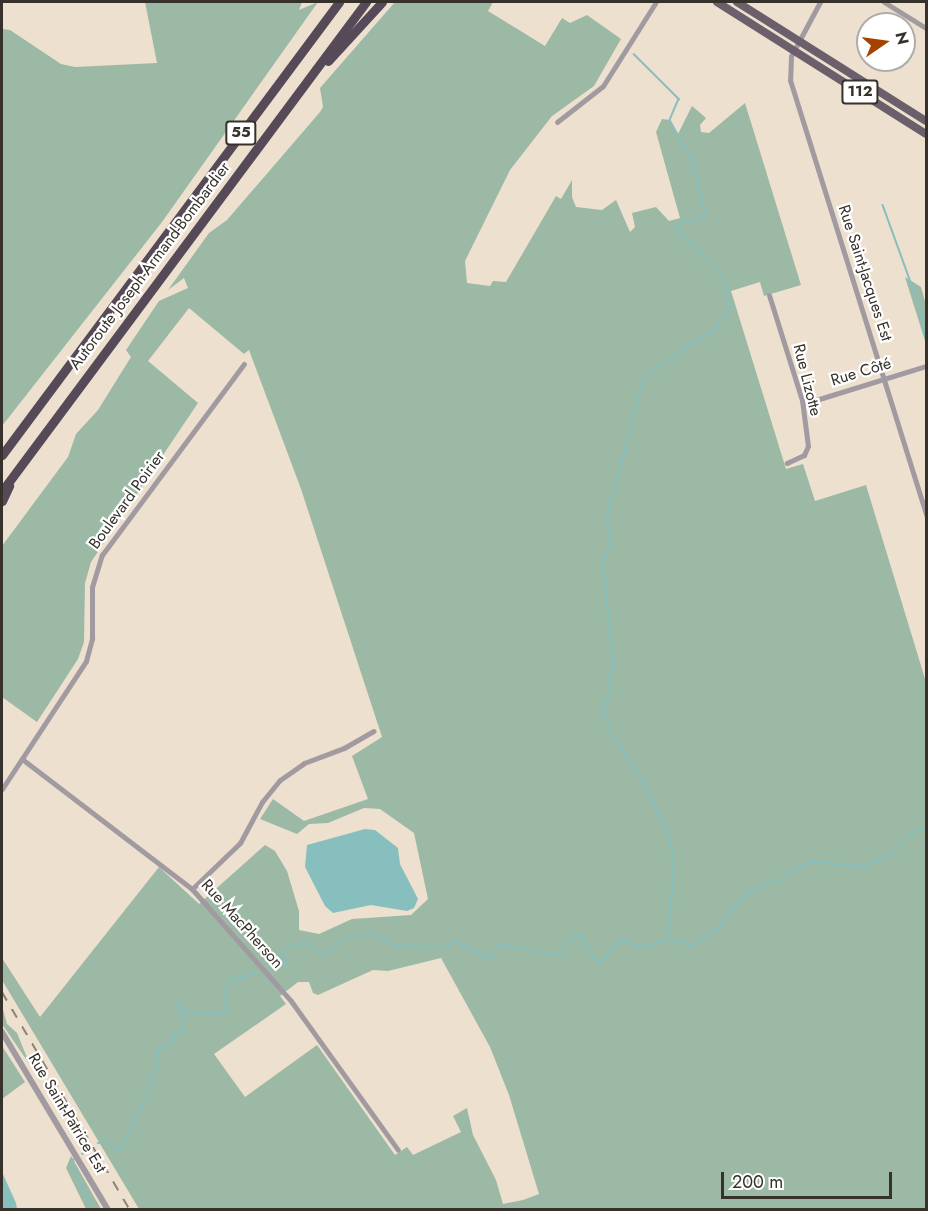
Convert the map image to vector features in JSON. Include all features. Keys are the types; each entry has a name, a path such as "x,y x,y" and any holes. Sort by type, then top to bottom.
{"highway":[{"path":"303,50 331,2"},
{"name":"Autoroute Joseph-Armand-Bombardier","path":"2,454 339,2"},
{"name":"Autoroute Joseph-Armand-Bombardier","path":"2,491 366,2"},
{"path":"303,86 382,2"},
{"path":"2,501 19,468"}],"main road":[{"name":"112","path":"717,2 927,134"},
{"name":"112","path":"737,2 927,121"}],"street":[{"path":"557,122 603,86 656,2"},
{"name":"Rue Saint-Jacques Est","path":"820,2 794,50 789,66 790,83 927,515"},
{"path":"884,2 927,28"},
{"name":"Rue Lizotte","path":"769,294 803,404 808,450 787,463"},
{"name":"Boulevard Poirier","path":"2,789 86,661 92,638 92,587 102,555 244,364"},
{"name":"Rue Côté","path":"803,404 927,366"},
{"path":"192,889 246,836 258,809 280,780 304,763 344,748 374,732"},
{"name":"Rue MacPherson","path":"22,759 192,889 285,994 398,1150"},
{"name":"Rue Saint-Patrice Est","path":"2,1032 108,1209"}],"green space":[{"path":"145,2 302,2 299,10 318,2 162,222 2,426 2,29 10,30 61,64 75,67 157,63"},
{"path":"395,2 493,2 488,11 545,46 562,18 570,23 587,15 621,39 594,86 552,116 510,170 465,261 467,283 490,286 493,281 506,282 556,196 561,199 572,180 572,197 576,207 602,210 616,200 630,232 635,227 632,213 656,207 669,221 680,218 656,132 662,119 670,120 678,134 692,106 706,118 700,125 701,132 709,133 745,103 801,285 764,296 760,282 731,291 786,469 803,464 815,501 866,485 926,682 926,1209 139,1209 2,980 2,958 40,1017 159,867 199,904 265,845 275,851 287,871 299,911 299,930 319,934 352,919 411,915 428,899 414,833 380,809 364,808 328,823 309,824 297,834 260,819 273,799 304,821 368,799 352,756 382,737 301,489 249,350 244,354 189,308 148,361 198,403 91,562 85,583 84,642 78,659 37,722 2,697 2,546 68,457 76,434 98,410 131,357 126,350 159,301 188,288 184,278 168,290 209,233 227,220 320,112 323,107 320,88","holes":["441,958 490,1047 509,1095 539,1194 503,1204 496,1180 473,1135 467,1108 453,1116 461,1132 413,1155 407,1147 395,1155 317,1045 245,1097 214,1054 286,1004 280,996 298,982 309,982 313,993 318,995 373,970 388,971"]},
{"path":"905,277 921,287 926,305 926,344"},
{"path":"2,1006 7,1024 17,1033 30,1065 2,1024"},
{"path":"2,1046 25,1082 2,1099"},
{"path":"71,1156 101,1209 86,1209 66,1168"}],"water":[{"path":"365,829 375,830 398,848 400,864 418,899 414,908 407,911 371,905 333,913 325,906 305,867 307,845"},
{"path":"2,1172 16,1203 17,1209 2,1209"}],"waterway":[{"path":"634,54 679,99 670,120 694,164 706,217 674,226 724,278 732,307 712,332 645,376 607,517 611,540 603,565 614,664 609,680 612,692 603,709 613,735 649,791 671,843 674,868 669,940"},
{"path":"883,205 920,307 926,338"},
{"path":"444,948 456,942 491,958 499,944 549,954 564,952 564,944 581,934 594,958 601,962 620,941 642,947 669,940 692,945 720,927 740,899 770,883 778,882 802,865 813,862 862,866 890,856 912,833 926,827"},
{"path":"276,968 288,964 281,955 284,949 305,942 324,955 351,934 374,934 392,945 440,948"},
{"path":"98,1143 106,1140 117,1149 123,1147 153,1080 160,1047 172,1043 175,1035 183,1032 184,1021 178,1005 189,1013 220,1014 227,1007 224,992 233,978 257,974"},
{"path":"82,1154 86,1150"},
{"path":"74,1159 73,1167 93,1210"}],"railway":[{"path":"2,992 130,1210"}]}
